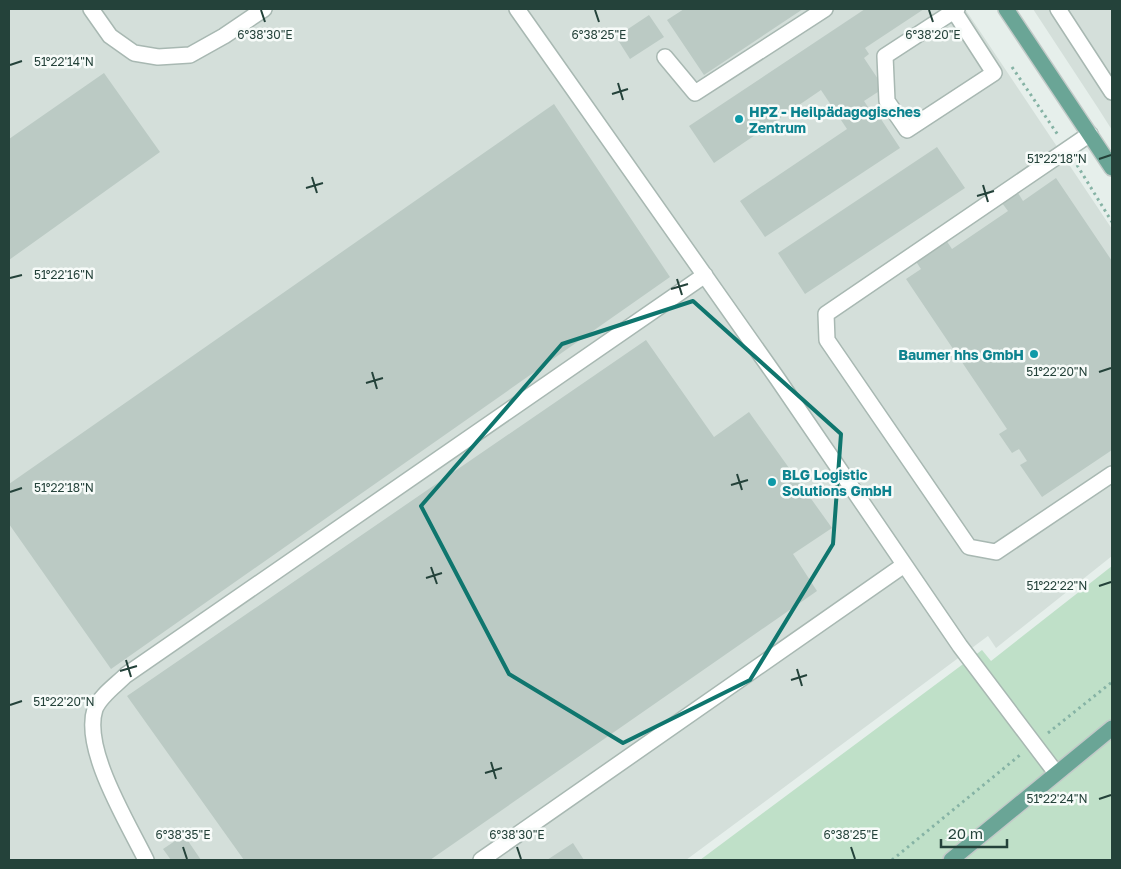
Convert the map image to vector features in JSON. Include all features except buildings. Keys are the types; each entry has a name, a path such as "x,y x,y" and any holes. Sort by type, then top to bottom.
{"main road":[{"path":"1006,9 1112,168"},
{"path":"951,860 1112,728"}],"lane":[{"path":"91,9 110,36 134,53 158,56 190,55 224,36 264,9"},
{"path":"517,9 705,275 960,646 1056,773"},
{"path":"665,57 695,93 825,9"},
{"path":"1058,9 1112,92"},
{"path":"955,10 994,73 907,130 887,101 885,56 955,10"},
{"path":"1090,134 826,314 827,340 970,547 996,552 1112,474"},
{"path":"146,860 97,757 91,732 95,708 107,692 126,675 705,275"},
{"path":"481,860 904,565"}],"path":[{"path":"1012,66 1067,148 1112,222"},
{"path":"892,860 1112,682"}],"highlighted area":[{"path":"693,301 841,434 833,544 750,680 623,743 509,674 421,506 562,344"}],"shaded area":[{"path":"9,9 965,9 1112,229 1112,556 996,648 988,636 686,860 9,860"},
{"path":"1033,9 1112,9 1112,130 1098,108"}],"green space":[{"path":"1112,566 1112,860 700,860 982,650 991,661"}],"place":[{"name":"HPZ - Heilpädagogisches Zentrum","path":"739,119"},
{"name":"Baumer hhs GmbH","path":"1034,354"},
{"name":"BLG Logistic Solutions GmbH","path":"772,482"}]}
